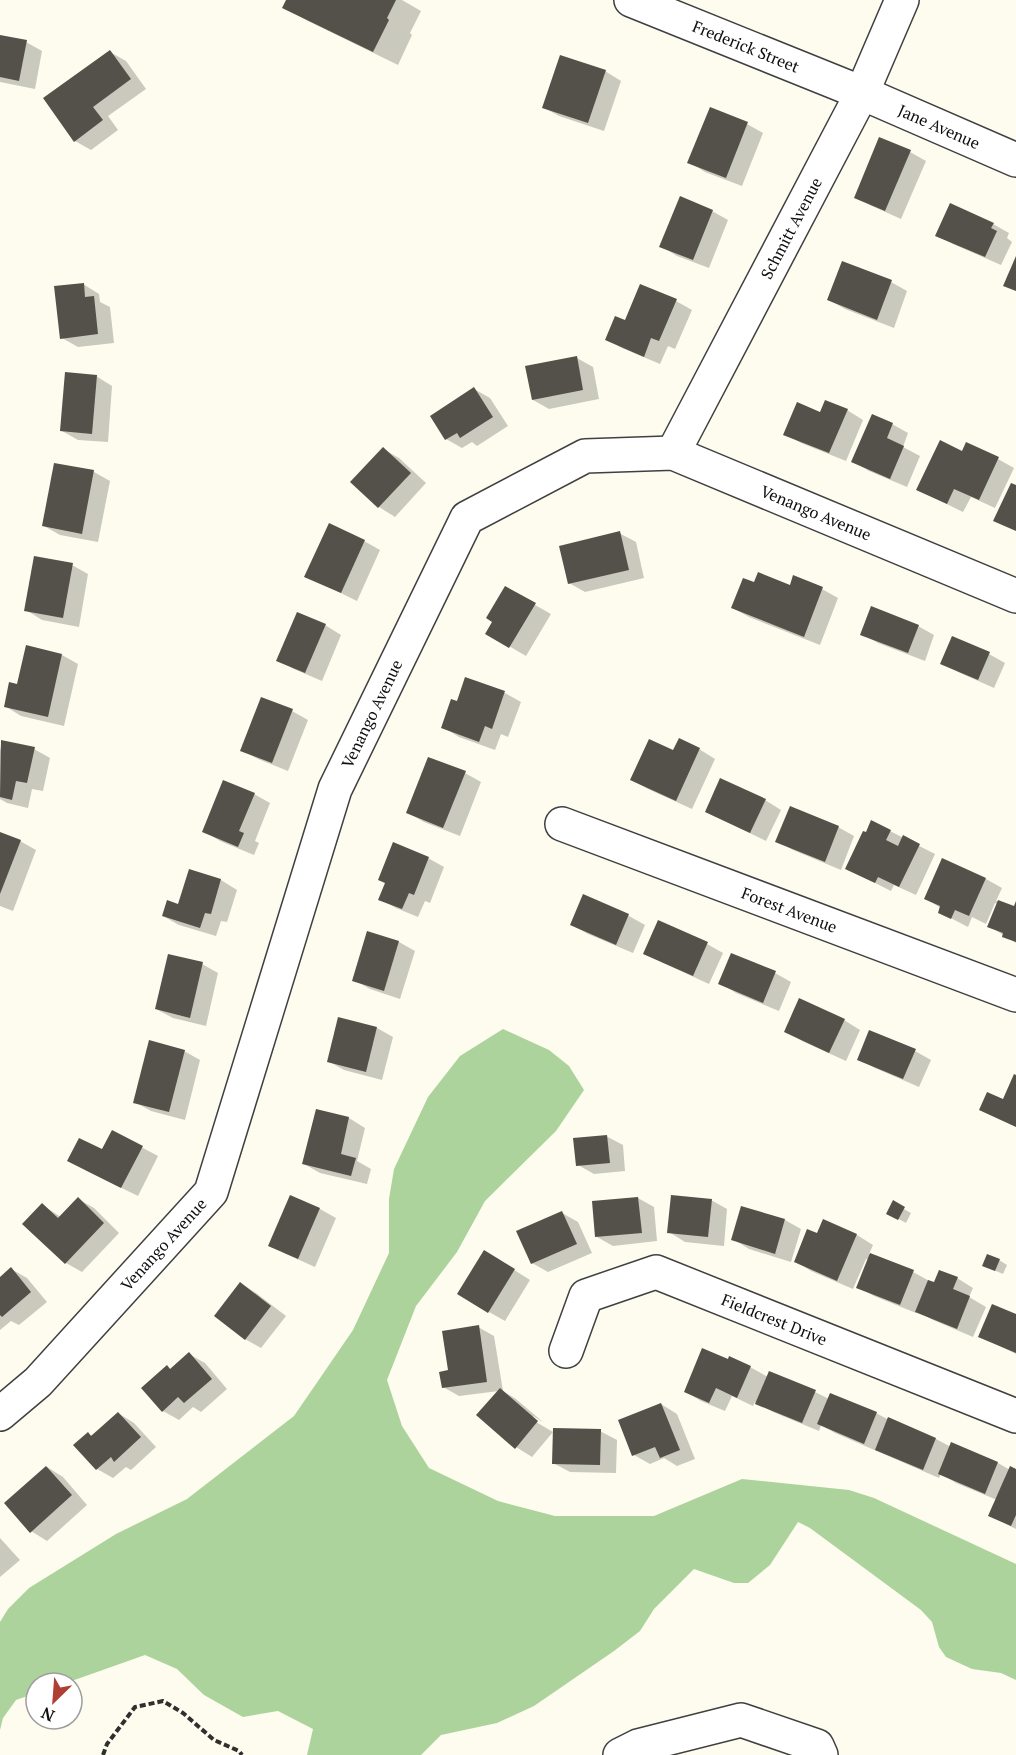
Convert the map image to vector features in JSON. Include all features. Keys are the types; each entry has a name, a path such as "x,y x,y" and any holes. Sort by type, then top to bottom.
{"street":[{"name":"Frederick Street","path":"631,0 862,93"},
{"name":"Schmitt Avenue","path":"673,453 862,93 902,0"},
{"name":"Jane Avenue","path":"862,93 1016,160"},
{"name":"Venango Avenue","path":"0,1414 38,1382 211,1192 335,789 467,518 585,456 673,453 1016,596"},
{"name":"Forest Avenue","path":"562,824 1016,995"},
{"name":"Fieldcrest Drive","path":"566,1351 586,1296 656,1272 1016,1416"},
{"path":"620,1755 638,1746 741,1720 817,1746 821,1755"}],"path":[{"path":"103,1755 107,1743 135,1707 163,1701 183,1713 214,1740 239,1751 242,1755"}],"green space":[{"path":"503,1029 549,1050 569,1066 584,1090 556,1131 485,1201 457,1252 416,1306 387,1380 402,1426 429,1468 498,1501 555,1516 654,1516 742,1479 849,1490 874,1498 1016,1564 1016,1680 1001,1673 972,1669 946,1657 939,1647 932,1622 921,1610 810,1528 798,1522 770,1565 748,1583 734,1583 694,1569 654,1609 640,1631 534,1706 497,1723 441,1735 421,1755 307,1755 313,1729 278,1711 243,1717 204,1695 177,1669 145,1655 84,1677 84,1671 24,1671 24,1697 16,1700 3,1718 0,1730 0,1622 8,1609 29,1588 116,1534 187,1499 294,1416 353,1330 389,1253 389,1199 394,1169 428,1097 460,1056"}],"building":[{"path":"286,0 396,0 373,52 282,8"},
{"path":"0,35 27,40 19,81 0,77"},
{"path":"110,50 131,79 93,107 103,120 74,142 43,98"},
{"path":"560,55 606,70 588,123 542,108"},
{"path":"710,107 748,122 726,178 687,163"},
{"path":"879,137 911,150 885,211 854,198"},
{"path":"680,196 713,210 693,260 659,247"},
{"path":"950,203 994,223 991,228 997,231 985,257 935,236"},
{"path":"1016,256 1016,291 1003,286"},
{"path":"842,261 892,280 877,320 827,300"},
{"path":"84,283 85,297 94,296 98,334 60,339 54,286"},
{"path":"640,284 677,299 659,341 651,338 644,357 605,340 615,316 625,320"},
{"path":"577,356 583,390 532,400 525,366"},
{"path":"65,372 97,375 92,434 60,431"},
{"path":"474,387 493,417 460,438 457,433 445,440 430,416"},
{"path":"825,400 848,409 829,453 783,435 797,402 820,412"},
{"path":"872,414 893,423 887,438 904,446 890,479 851,462"},
{"path":"940,440 962,451 966,442 999,457 979,500 954,489 947,504 916,490"},
{"path":"383,447 411,473 378,508 350,482"},
{"path":"54,463 94,470 82,534 42,526"},
{"path":"1011,483 1016,485 1016,531 993,521"},
{"path":"329,523 365,540 341,593 304,577"},
{"path":"620,531 629,570 568,584 559,546"},
{"path":"34,556 73,563 63,618 24,611"},
{"path":"758,572 790,585 793,575 823,587 804,637 731,608 743,578 754,582"},
{"path":"505,586 536,603 509,648 485,634 492,622 486,618"},
{"path":"871,606 919,625 908,653 860,635"},
{"path":"297,612 326,624 305,673 276,661"},
{"path":"952,636 990,652 978,680 940,664"},
{"path":"26,645 62,654 48,717 4,707 9,682 17,684"},
{"path":"465,677 505,691 492,729 485,726 479,742 441,728 451,699 457,701"},
{"path":"261,697 293,709 272,763 240,751"},
{"path":"679,738 700,748 676,801 630,780 649,739 673,750"},
{"path":"1,740 35,747 27,783 16,781 12,800 0,797"},
{"path":"428,757 466,771 443,828 406,813"},
{"path":"720,778 766,799 750,833 705,812"},
{"path":"223,780 255,793 239,831 244,833 238,847 202,832"},
{"path":"790,806 839,826 825,862 775,842"},
{"path":"871,820 891,830 886,840 898,846 903,835 920,844 899,887 878,877 875,883 845,869 863,831 866,832"},
{"path":"0,832 21,840 0,894"},
{"path":"393,842 429,857 414,895 409,893 402,909 378,900 385,883 378,880"},
{"path":"942,858 986,878 969,916 955,910 951,919 938,913 940,906 924,899"},
{"path":"189,869 221,879 211,914 205,913 200,928 162,916 167,900 178,904"},
{"path":"583,894 629,914 616,945 570,925"},
{"path":"998,900 1014,906 1016,901 1016,942 1002,937 1003,933 987,927"},
{"path":"658,920 708,942 693,976 643,954"},
{"path":"367,931 399,941 384,991 352,981"},
{"path":"731,953 776,971 763,1003 718,984"},
{"path":"168,954 203,962 190,1018 155,1009"},
{"path":"799,998 845,1019 829,1053 784,1032"},
{"path":"338,1017 377,1027 366,1072 327,1062"},
{"path":"869,1030 916,1049 903,1079 857,1060"},
{"path":"149,1040 185,1050 169,1112 133,1103"},
{"path":"1014,1074 1016,1075 1016,1127 979,1110 987,1092 1003,1099"},
{"path":"316,1109 349,1117 341,1154 356,1158 351,1176 302,1164"},
{"path":"112,1130 143,1146 121,1188 67,1161 79,1138 102,1149"},
{"path":"607,1135 610,1163 576,1166 573,1138"},
{"path":"290,1195 320,1208 298,1259 268,1246"},
{"path":"671,1195 712,1199 708,1237 667,1233"},
{"path":"78,1197 104,1223 65,1264 22,1224 42,1203 58,1218"},
{"path":"638,1197 642,1233 595,1237 592,1201"},
{"path":"893,1200 905,1207 898,1220 886,1214"},
{"path":"741,1206 785,1219 775,1254 731,1240"},
{"path":"562,1211 577,1244 531,1264 516,1231"},
{"path":"823,1219 857,1234 837,1281 794,1262 807,1229 817,1233"},
{"path":"484,1250 515,1269 488,1313 457,1294"},
{"path":"870,1253 914,1270 900,1305 856,1288"},
{"path":"987,1254 1000,1259 995,1271 982,1266"},
{"path":"11,1267 31,1292 2,1317 0,1315 0,1277"},
{"path":"939,1270 958,1277 953,1289 970,1296 957,1329 915,1312 928,1280 934,1282"},
{"path":"240,1282 271,1306 245,1340 214,1316"},
{"path":"992,1304 1016,1314 1016,1353 978,1337"},
{"path":"479,1325 487,1382 442,1388 439,1372 448,1370 442,1331"},
{"path":"702,1348 728,1359 729,1356 751,1366 737,1398 716,1388 709,1403 684,1392"},
{"path":"189,1352 212,1379 184,1403 178,1397 162,1412 141,1388 167,1365 170,1369"},
{"path":"769,1371 816,1390 802,1423 755,1404"},
{"path":"500,1388 538,1421 515,1449 476,1415"},
{"path":"830,1393 877,1412 864,1444 817,1424"},
{"path":"661,1403 680,1450 660,1458 655,1447 632,1456 618,1420"},
{"path":"118,1412 141,1437 114,1462 111,1457 96,1470 73,1445 88,1432 91,1436"},
{"path":"888,1417 936,1438 923,1470 875,1450"},
{"path":"553,1428 601,1429 600,1465 552,1464"},
{"path":"951,1442 998,1462 985,1494 938,1474"},
{"path":"46,1466 72,1495 30,1533 4,1503"},
{"path":"1010,1466 1016,1469 1016,1515 1011,1526 988,1516"}]}
